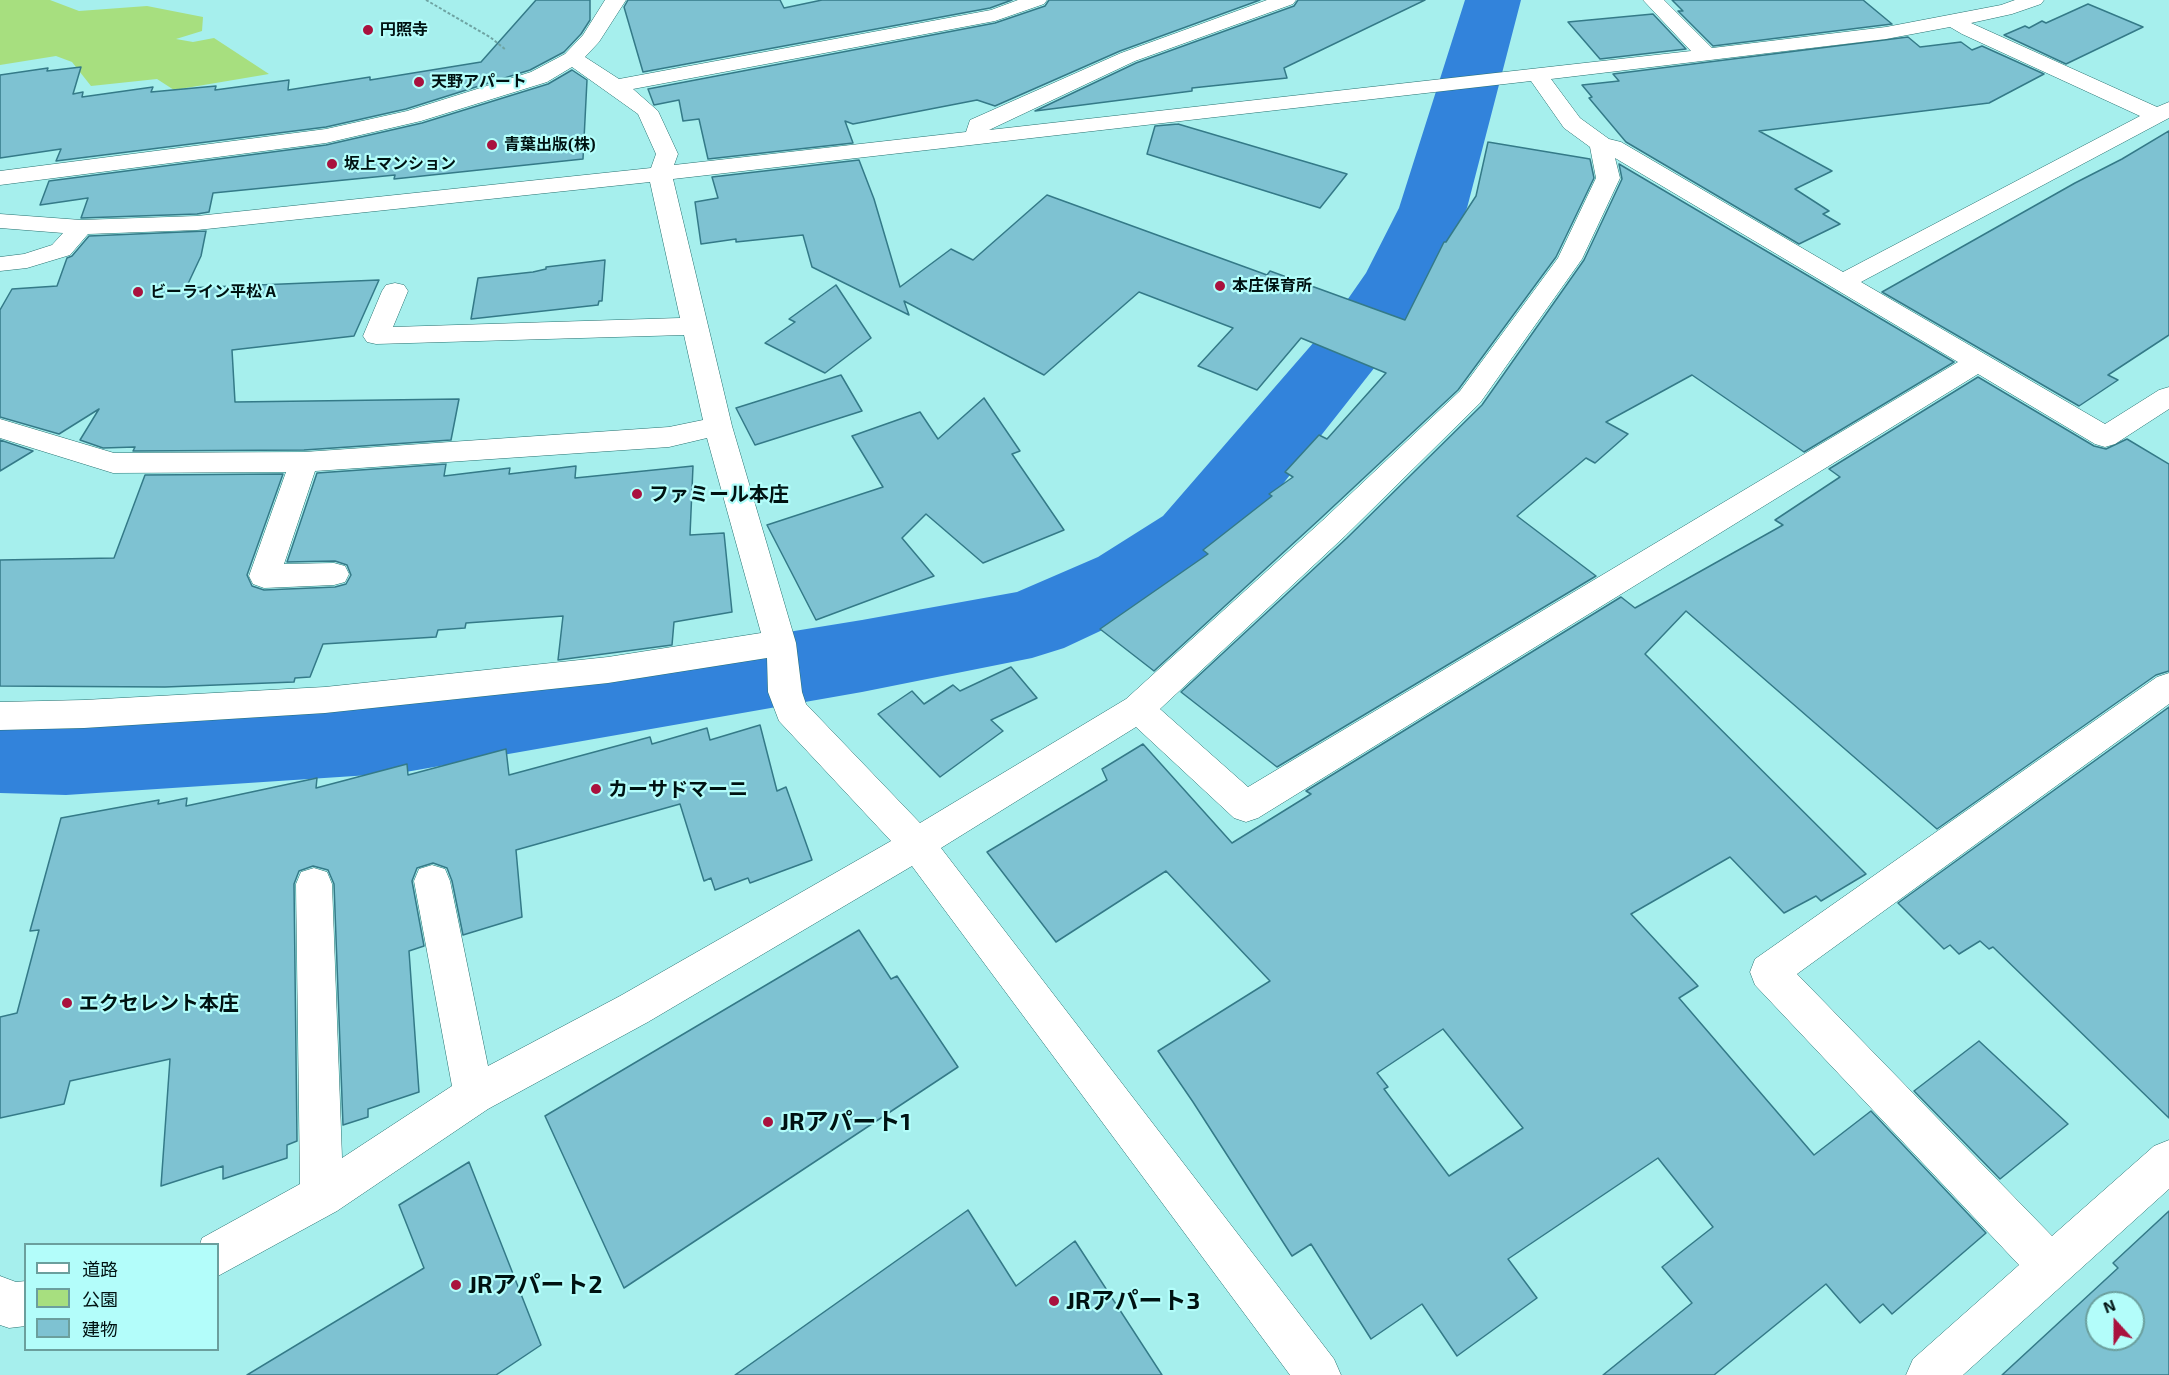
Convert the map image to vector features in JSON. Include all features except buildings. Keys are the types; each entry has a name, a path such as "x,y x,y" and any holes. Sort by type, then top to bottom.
{"street":[{"path":"0,178 326,136 413,116 539,77 572,58 592,38 608,9 616,0"},
{"path":"615,86 996,15 1036,0"},
{"path":"976,138 978,125 1128,57 1286,0"},
{"path":"1653,0 1707,55"},
{"path":"0,221 81,227 241,219 660,174 1886,33 2005,10 2034,0"},
{"path":"1954,20 1969,30 2163,112"},
{"path":"572,58 615,86 646,111 667,154 660,174 718,426 783,664 791,711 917,844 1318,1375"},
{"path":"1536,74 1572,123 1600,144 1613,147 2105,436 2169,396"},
{"path":"1843,282 2163,112"},
{"path":"219,1253 322,1196 474,1095 634,1009 917,844 1138,709 1334,528 1470,397 1570,259 1608,178 1600,144"},
{"path":"0,264 27,261 61,250 81,227"},
{"path":"395,291 376,336 695,326"},
{"path":"1138,709 1246,807 1978,362"},
{"path":"0,428 113,463 304,462 669,437 718,426"},
{"path":"304,462 264,576 334,574"},
{"path":"0,716 84,714 325,700 608,670 783,664"},
{"path":"2052,1266 1769,972 2169,686"},
{"path":"432,881 474,1095"},
{"path":"314,884 322,1196"},
{"path":"1929,1375 2169,1161"},
{"path":"0,1298 9,1306 24,1303"}],"path":[{"path":"426,0 490,37 539,77"}],"green space":[{"path":"0,0 50,0 79,11 147,6 203,17 202,31 176,39 193,42 214,38 269,74 174,90 157,79 91,86 72,62 56,56 0,65"}],"waterway":[{"path":"0,753 66,755 400,734 862,656 1032,624 1129,580 1193,538 1360,336 1401,273 1433,208 1493,0"}],"place":[{"name":"円照寺","path":"368,30"},
{"name":"天野アパート","path":"419,82"},
{"name":"青葉出版(株)","path":"492,145"},
{"name":"坂上マンション","path":"332,164"},
{"name":"本庄保育所","path":"1220,286"},
{"name":"ビーライン平松 A","path":"138,292"},
{"name":"ファミール本庄","path":"637,494"},
{"name":"カーサドマーニ","path":"596,789"},
{"name":"エクセレント本庄","path":"67,1003"},
{"name":"JRアパート1","path":"768,1122"},
{"name":"JRアパート2","path":"456,1285"},
{"name":"JRアパート3","path":"1054,1301"}]}
